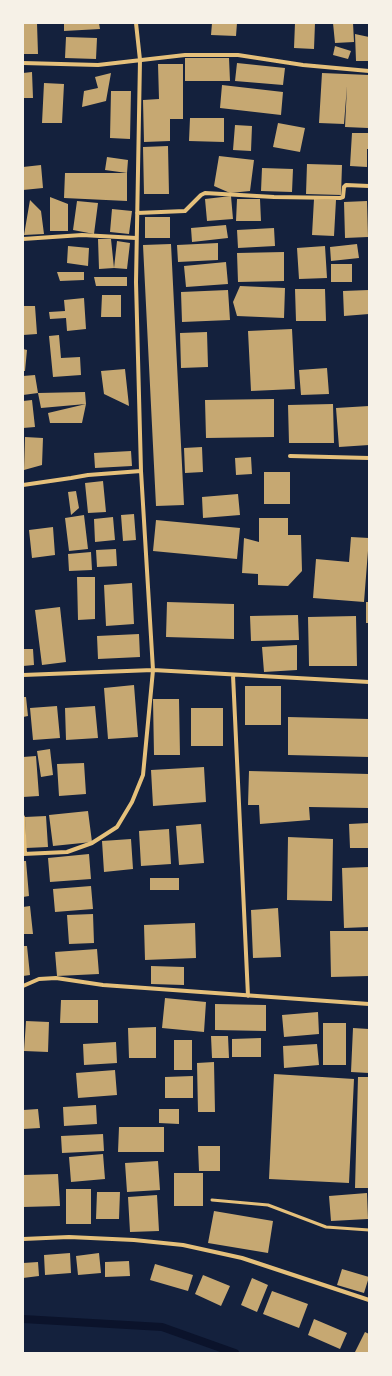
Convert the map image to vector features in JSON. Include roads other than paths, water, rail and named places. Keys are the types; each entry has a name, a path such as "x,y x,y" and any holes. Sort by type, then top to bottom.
{"street":[{"path":"23,816 24,854 67,852 92,843 117,827 132,802 143,775 153,670 141,472 136,282 140,60 136,23"},
{"path":"23,63 98,64 185,55 238,55 303,65 369,71"},
{"path":"137,213 185,210 205,193 274,197 340,198 343,197 344,187 346,185 369,186"},
{"path":"23,239 82,235 136,238"},
{"path":"290,456 369,458"},
{"path":"23,485 88,475 141,472"},
{"path":"23,674 153,670 369,682"},
{"path":"233,675 248,996"},
{"path":"23,986 39,979 56,978 103,985 369,1004"},
{"path":"23,1239 69,1237 134,1240 182,1245 242,1258 369,1300"}],"lane":[{"path":"212,1200 268,1205 326,1227 369,1230"}],"waterway":[{"path":"23,1319 162,1327 235,1353"}]}
